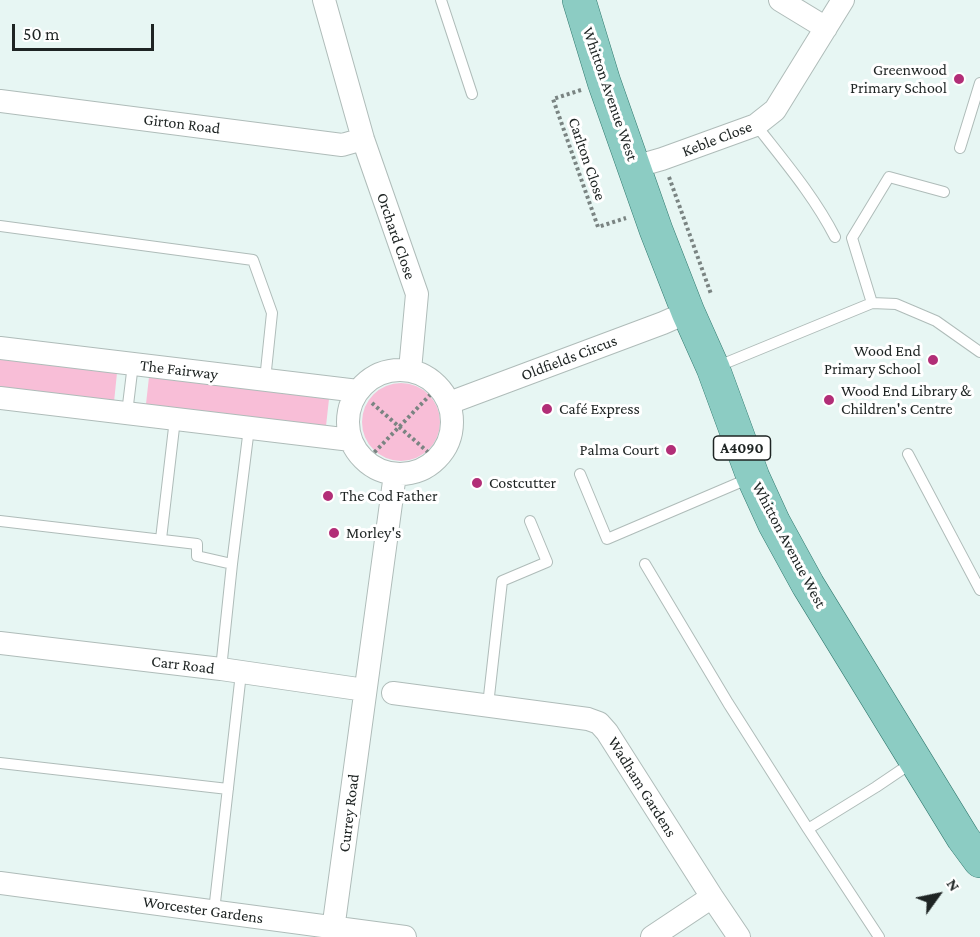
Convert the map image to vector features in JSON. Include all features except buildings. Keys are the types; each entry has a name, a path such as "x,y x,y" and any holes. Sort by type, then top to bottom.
{"main road":[{"name":"Whitton Avenue West","path":"579,0 604,82 648,163 650,210 701,307 713,368 753,477 808,585 963,838 980,861"}],"street":[{"path":"780,0 826,28"},
{"name":"Keble Close","path":"648,163 756,125 775,110 843,0"},
{"name":"Orchard Close","path":"327,1 363,139 417,294 410,370"},
{"name":"Girton Road","path":"0,101 342,145 363,139"},
{"name":"Oldfields Circus","path":"444,395 663,323 701,307"},
{"name":"The Fairway","path":"0,348 358,391"},
{"path":"394,370 410,370 423,375 444,395 453,427 444,453 437,460 413,473 395,474 378,470 366,461 351,440 348,428 350,409 358,391 378,375 394,370"},
{"path":"0,398 351,440"},
{"path":"365,690 395,474"},
{"name":"Carr Road","path":"0,643 365,690"},
{"name":"Currey Road","path":"332,932 365,690"},
{"name":"Wadham Gardens","path":"393,693 588,719 599,723 739,937"},
{"name":"Worcester Gardens","path":"0,883 214,911 332,932 405,937"},
{"path":"652,937 711,897"}],"lane":[{"path":"441,0 472,94"},
{"path":"960,148 980,83"},
{"path":"756,125 810,195 835,237"},
{"path":"872,303 852,238 889,177 944,192"},
{"path":"0,226 253,260 272,313 265,380"},
{"path":"713,368 872,303 896,304 936,321 980,352"},
{"path":"127,413 133,364"},
{"path":"161,539 176,419"},
{"path":"214,911 228,789 232,564 249,428"},
{"path":"908,454 980,590"},
{"path":"580,474 607,540 753,477"},
{"path":"0,520 197,544 197,556 232,564"},
{"path":"488,705 502,581 547,562 530,521"},
{"path":"645,564 728,703 879,937"},
{"path":"808,830 915,760"},
{"path":"0,763 228,789"}],"path":[{"name":"Carlton Close","path":"604,82 553,99 598,227 650,210"},
{"path":"648,163 701,307"},
{"path":"358,391 437,460"},
{"path":"366,461 399,428 444,395"}],"shaded area":[{"path":"0,359 117,373 114,402 0,389"},
{"path":"149,377 329,399 326,426 146,404"},
{"path":"401,383 416,386 433,400 440,422 437,437 423,454 401,461 386,458 369,444 362,422 365,407 379,390"}],"place":[{"name":"Greenwood Primary School","path":"959,79"},
{"name":"Wood End Primary School","path":"933,360"},
{"name":"Wood End Library & Children's Centre","path":"829,400"},
{"name":"Café Express","path":"547,409"},
{"name":"Palma Court","path":"671,450"},
{"name":"Costcutter","path":"477,483"},
{"name":"The Cod Father","path":"328,496"},
{"name":"Morley's","path":"334,533"}]}
